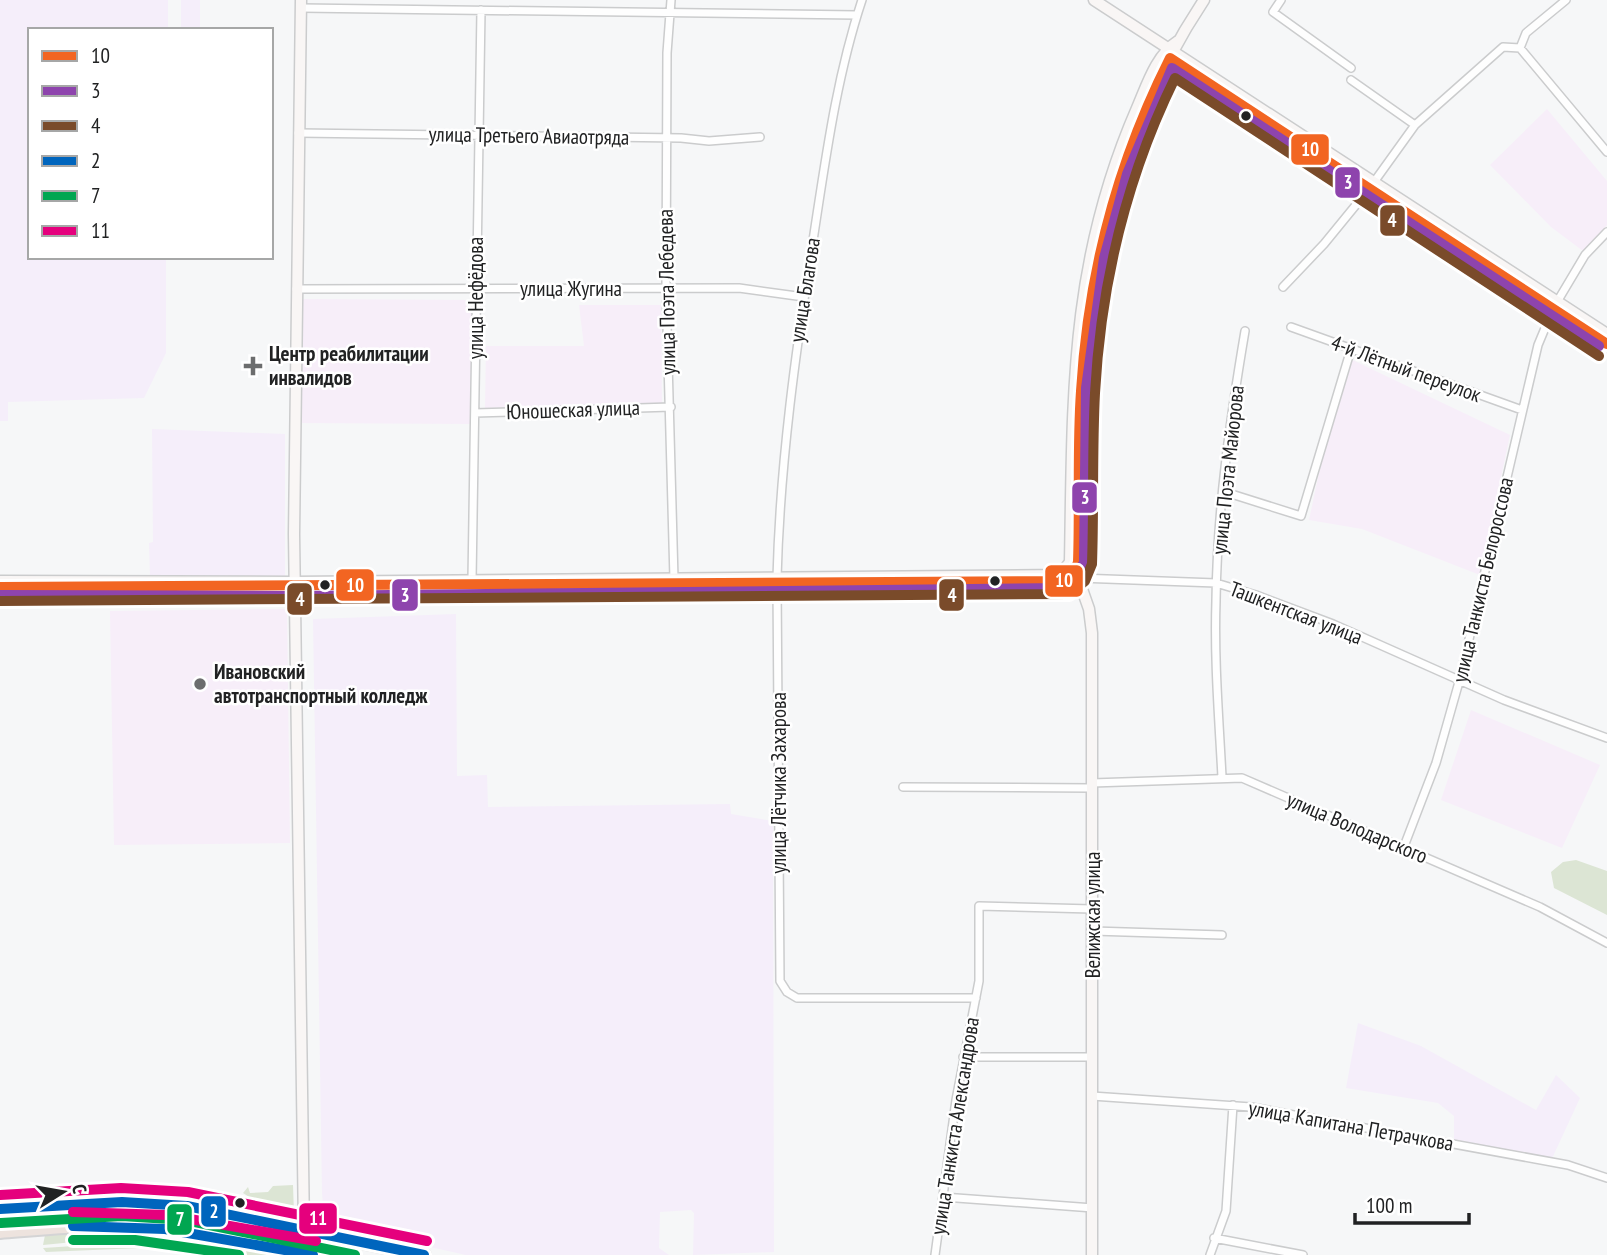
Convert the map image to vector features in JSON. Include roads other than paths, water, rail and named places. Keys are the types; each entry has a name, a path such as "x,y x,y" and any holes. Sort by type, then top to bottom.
{"highway":[{"path":"0,1209 96,1202 187,1206 424,1255"},
{"path":"0,1231 96,1224 146,1225 193,1230 304,1254"}],"main road":[{"path":"1094,0 1169,53 1371,186 1555,305 1607,334"},
{"path":"1169,53 1204,0"},
{"path":"301,4 294,584 304,1230"},
{"name":"Велижская улица","path":"1093,1255 1092,633 1076,568 1072,390 1080,309 1089,260 1116,158 1169,53"},
{"path":"1555,305 1607,344"},
{"path":"1059,579 1063,573 1076,568"},
{"name":"Ташкентская улица","path":"0,587 1059,579 1076,568"},
{"name":"Ташкентская улица","path":"0,580 294,584"}],"street":[{"name":"улица Поэта Лебедева","path":"671,0 666,138 666,289 674,582"},
{"name":"улица Благова","path":"777,581 783,453 804,296 830,139 862,0"},
{"path":"1281,0 1273,12 1351,68"},
{"path":"1520,48 1526,33 1566,0"},
{"path":"301,4 481,10 857,15"},
{"name":"улица Нефёдова","path":"472,583 481,10"},
{"path":"1283,287 1324,244 1371,186 1415,125 1480,64 1503,47 1520,48 1607,152"},
{"path":"1351,80 1415,125"},
{"name":"улица Третьего Авиаотряда","path":"298,133 666,138 709,141 760,137"},
{"name":"улица Танкиста Белороссова","path":"1404,849 1436,764 1459,682 1544,326 1585,254 1607,232"},
{"name":"улица Жугина","path":"296,289 739,288 804,296"},
{"name":"4-й Лётный переулок","path":"1291,327 1522,410"},
{"name":"улица Поэта Майорова","path":"1222,777 1215,656 1216,583 1234,399 1245,331"},
{"path":"1225,492 1301,516 1351,349"},
{"name":"Юношеская улица","path":"475,413 671,407"},
{"name":"Ташкентская улица","path":"1076,568 1216,583 1297,609 1459,682 1607,738"},
{"name":"улица Лётчика Захарова","path":"777,581 780,981"},
{"name":"улица Володарского","path":"903,787 1092,786 1242,778 1540,907 1607,943"},
{"name":"улица Танкиста Александрова","path":"935,1255 963,1057 976,998 979,906 1093,909"},
{"path":"1093,931 1222,935"},
{"name":"улица Танкиста Александрова","path":"780,981 787,992 797,998 976,998"},
{"path":"963,1057 1093,1057"},
{"name":"улица Капитана Петрачкова","path":"1093,1096 1251,1107 1568,1166 1607,1178"},
{"path":"1210,1255 1226,1210 1233,1105"},
{"path":"943,1197 1093,1208"},
{"path":"304,1230 304,1254"},
{"path":"1214,1238 1303,1255"}],"place":[{"name":"Центр реабилитации инвалидов","path":"253,366"},
{"name":"Ивановский автотранспортный колледж","path":"200,684"}]}
